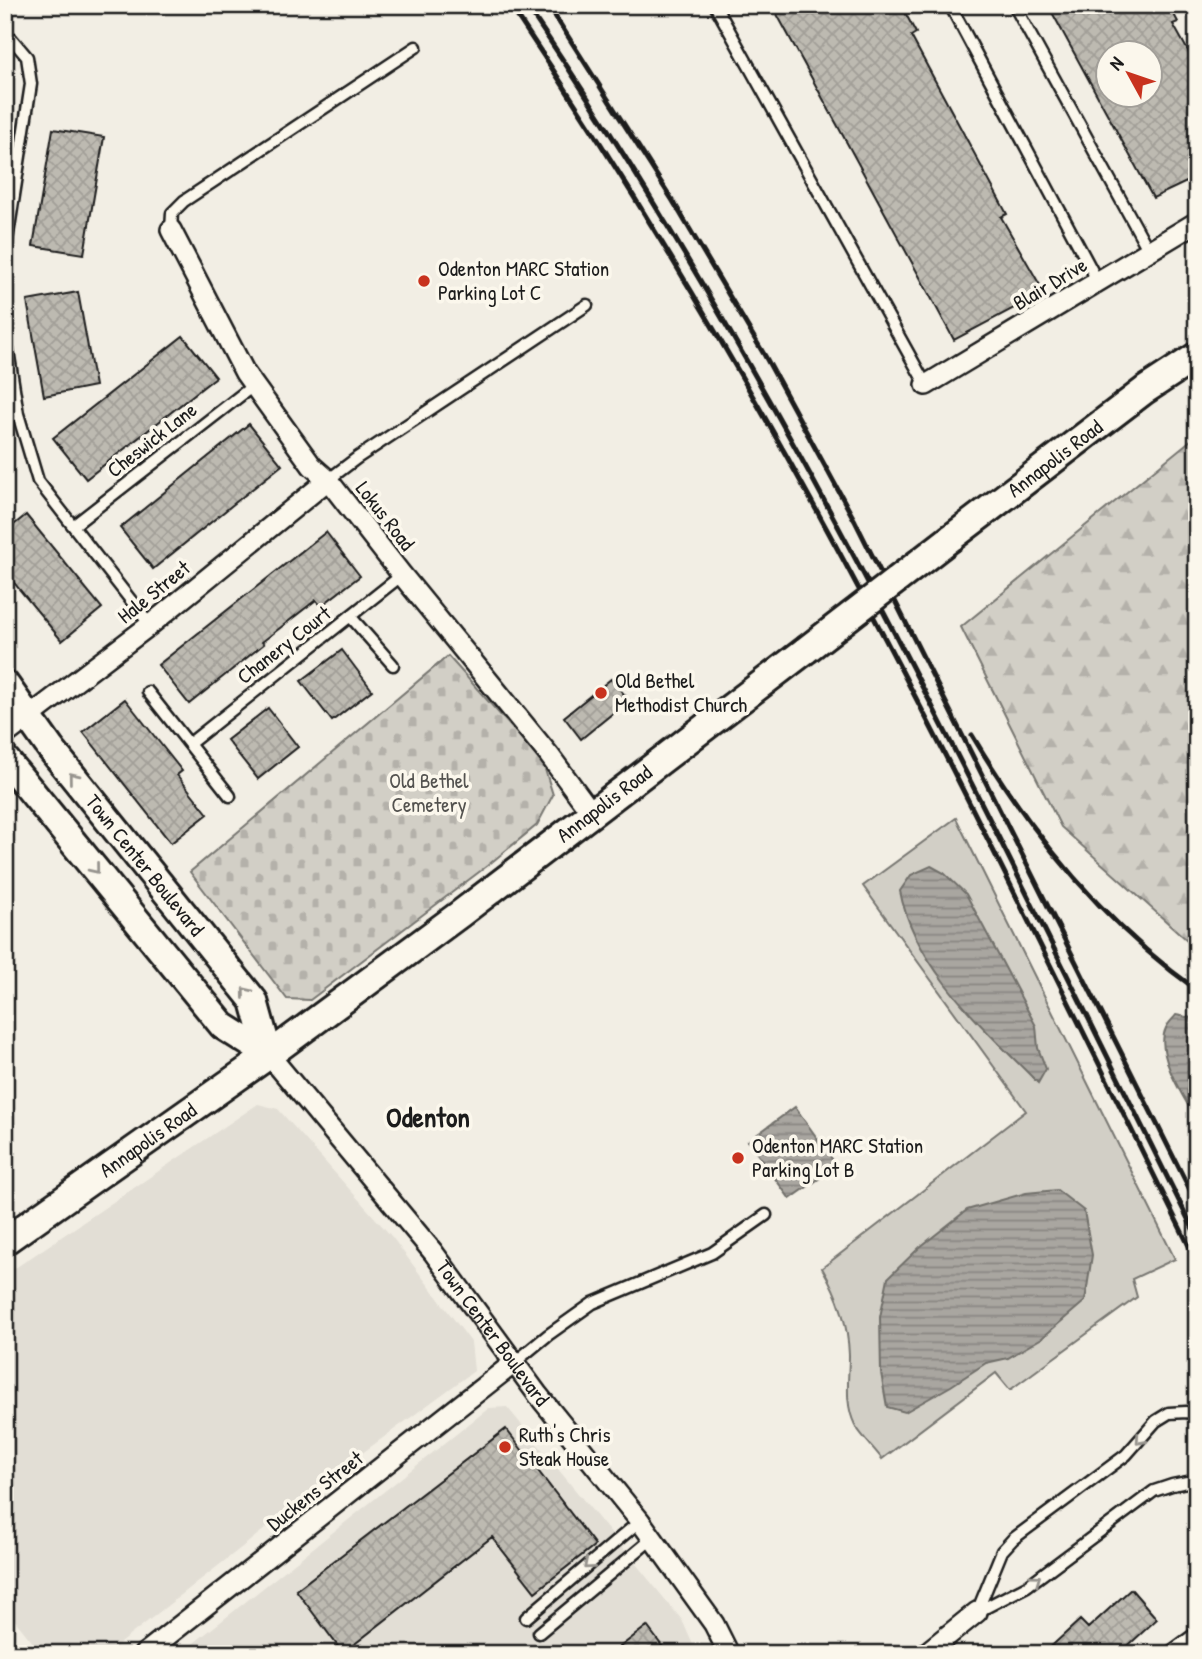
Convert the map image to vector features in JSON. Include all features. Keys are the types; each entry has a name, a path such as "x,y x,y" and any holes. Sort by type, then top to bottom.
{"main road":[{"name":"Annapolis Road","path":"5,1241 269,1055 460,914 1145,390 1197,356"},
{"name":"Town Center Boulevard","path":"5,684 51,749 254,1002 269,1055"},
{"name":"Town Center Boulevard","path":"5,759 223,1026 269,1055"}],"street":[{"name":"Blair Drive","path":"926,385 1197,222"},
{"name":"Lokus Road","path":"171,230 192,275 254,385 312,466 328,480 549,755 591,812"},
{"name":"Hale Street","path":"5,735 150,625 328,480"},
{"name":"Town Center Boulevard","path":"269,1055 433,1252 514,1363 640,1521 708,1616 729,1653"},
{"name":"Duckens Street","path":"144,1654 514,1363"},
{"path":"925,1654 976,1612"},
{"path":"1175,1654 1197,1637"}],"lane":[{"path":"715,5 926,385"},
{"path":"950,5 1098,282"},
{"path":"1014,5 1149,251"},
{"path":"5,32 27,57 31,85 5,254"},
{"path":"171,230 172,213 184,201 415,47"},
{"path":"328,480 587,306"},
{"path":"5,331 18,414 38,481 150,625"},
{"name":"Cheswick Lane","path":"74,526 254,385"},
{"name":"Chanery Court","path":"190,744 402,575"},
{"path":"351,616 393,665"},
{"path":"148,692 230,796"},
{"path":"514,1363 593,1303 712,1253 766,1215"},
{"path":"976,1612 1002,1551 1013,1539 1126,1455 1156,1421 1169,1413 1186,1412 1197,1415"},
{"path":"976,1612 1027,1586 1154,1492 1197,1480"},
{"path":"526,1618 640,1521"},
{"path":"539,1633 653,1538"}],"shaded area":[{"path":"931,866 944,873 966,894 1036,1026 1038,1048 1046,1069 1038,1083 955,996 920,946 900,891 911,875"},
{"path":"1176,1015 1197,1019 1197,1120 1172,1075 1164,1050 1166,1028"},
{"path":"258,1104 278,1109 392,1237 471,1342 474,1371 350,1462 106,1654 42,1654 5,1608 5,1275"},
{"path":"795,1107 837,1166 790,1199 748,1141"},
{"path":"1057,1190 1084,1211 1092,1255 1085,1301 1042,1338 1008,1358 986,1363 905,1412 887,1407 881,1373 880,1317 888,1278 920,1247 967,1210 1026,1193"},
{"path":"507,1407 682,1620 697,1654 180,1654 489,1408"}],"green space":[{"path":"1197,435 1197,949 1061,827 961,627"},
{"name":"Old Bethel Cemetery","path":"448,656 543,763 553,795 537,825 487,866 310,1000 287,999 190,872"},
{"path":"956,818 1175,1259 1132,1279 1137,1297 1010,1390 996,1373 882,1459 855,1425 852,1417 848,1399 847,1331 833,1288 822,1268 1026,1111 863,886"}],"building":[{"path":"772,5 901,5 916,33 911,36 1007,214 1001,217 1044,292 954,340"},
{"path":"1048,5 1169,5 1178,22 1173,24 1197,67 1197,177 1153,198 1104,108 1164,108 1164,38 1094,38 1094,90"},
{"path":"53,129 104,137 84,254 33,246"},
{"path":"78,292 95,386 44,396 27,301"},
{"path":"183,336 216,377 86,479 53,438"},
{"path":"249,424 282,465 153,569 120,528"},
{"path":"26,515 102,608 62,641 5,572 5,532"},
{"path":"326,532 360,576 321,606 316,600 189,704 158,665"},
{"path":"342,650 372,690 332,721 301,681"},
{"path":"611,679 629,700 581,739 564,717"},
{"path":"125,699 182,771 177,775 208,814 171,843 83,732"},
{"path":"268,708 298,747 258,779 227,740"},
{"path":"506,1429 595,1545 535,1592 492,1537 343,1653 296,1590"},
{"path":"1131,1589 1157,1619 1119,1654 1043,1654 1080,1620 1088,1628"},
{"path":"647,1626 668,1654 611,1654"}],"railway":[{"path":"510,5 595,134 676,266 830,535 971,806 1197,1262"},
{"path":"526,5 622,152 713,302 799,455 962,766 1197,1237"},
{"path":"548,5 673,201 765,356 855,521 1197,1204"},
{"path":"972,735 1019,807 1072,874 1131,936 1197,990"}],"place":[{"name":"Odenton MARC Station Parking Lot C","path":"424,281"},
{"name":"Old Bethel Methodist Church","path":"601,693"},
{"name":"Odenton MARC Station Parking Lot B","path":"738,1158"},
{"name":"Ruth's Chris Steak House","path":"505,1447"}],"district":[{"name":"Odenton","path":"428,1117"}]}
